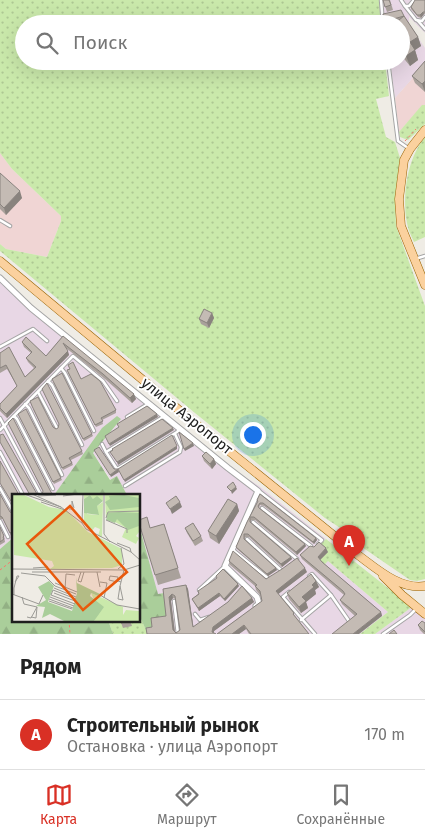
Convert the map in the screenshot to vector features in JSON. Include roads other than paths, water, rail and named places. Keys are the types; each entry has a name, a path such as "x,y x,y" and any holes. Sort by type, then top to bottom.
{"main road":[{"path":"422,128 404,160 399,199 401,226 425,285"},
{"name":"улица Аэропорт","path":"0,261 203,430 376,569"},
{"path":"376,569 404,585 411,587 425,586"},
{"path":"376,569 402,595 425,614"}],"street":[{"path":"0,278 31,308 258,490 225,566 256,597 260,604 252,609"}],"lane":[{"path":"380,0 382,15"},
{"path":"401,0 425,29"},
{"path":"405,6 410,6 414,0"},
{"path":"416,20 422,21 425,17"},
{"path":"389,70 398,141 410,148"},
{"path":"0,220 10,226"},
{"path":"414,260 425,256"},
{"path":"0,347 33,329 47,341"},
{"path":"0,430 73,356 103,381 117,400"},
{"path":"61,368 94,431"},
{"path":"48,381 52,385 82,446"},
{"path":"38,392 57,428"},
{"path":"127,417 148,403"},
{"path":"26,404 62,475"},
{"path":"14,416 53,489"},
{"path":"106,452 164,416"},
{"path":"0,418 40,494"},
{"path":"102,444 117,469 175,434 180,429"},
{"path":"125,486 180,452 181,447 175,434"},
{"path":"0,452 22,494"},
{"path":"0,488 12,509"},
{"path":"258,490 322,540 314,548 262,508"},
{"path":"0,521 8,537"},
{"path":"253,522 297,559"},
{"path":"246,539 282,571"},
{"path":"232,549 268,580 289,566"},
{"path":"293,563 304,553"},
{"path":"199,590 225,566"},
{"path":"304,580 312,574 331,595 350,620 344,625"},
{"path":"240,590 245,584"},
{"path":"290,591 283,597 315,634"},
{"path":"301,620 331,595"},
{"path":"174,602 178,634"},
{"path":"383,634 417,608"},
{"path":"196,614 200,620 210,616"}],"place":[{"name":"Строительный рынок","path":"349,566"}]}
